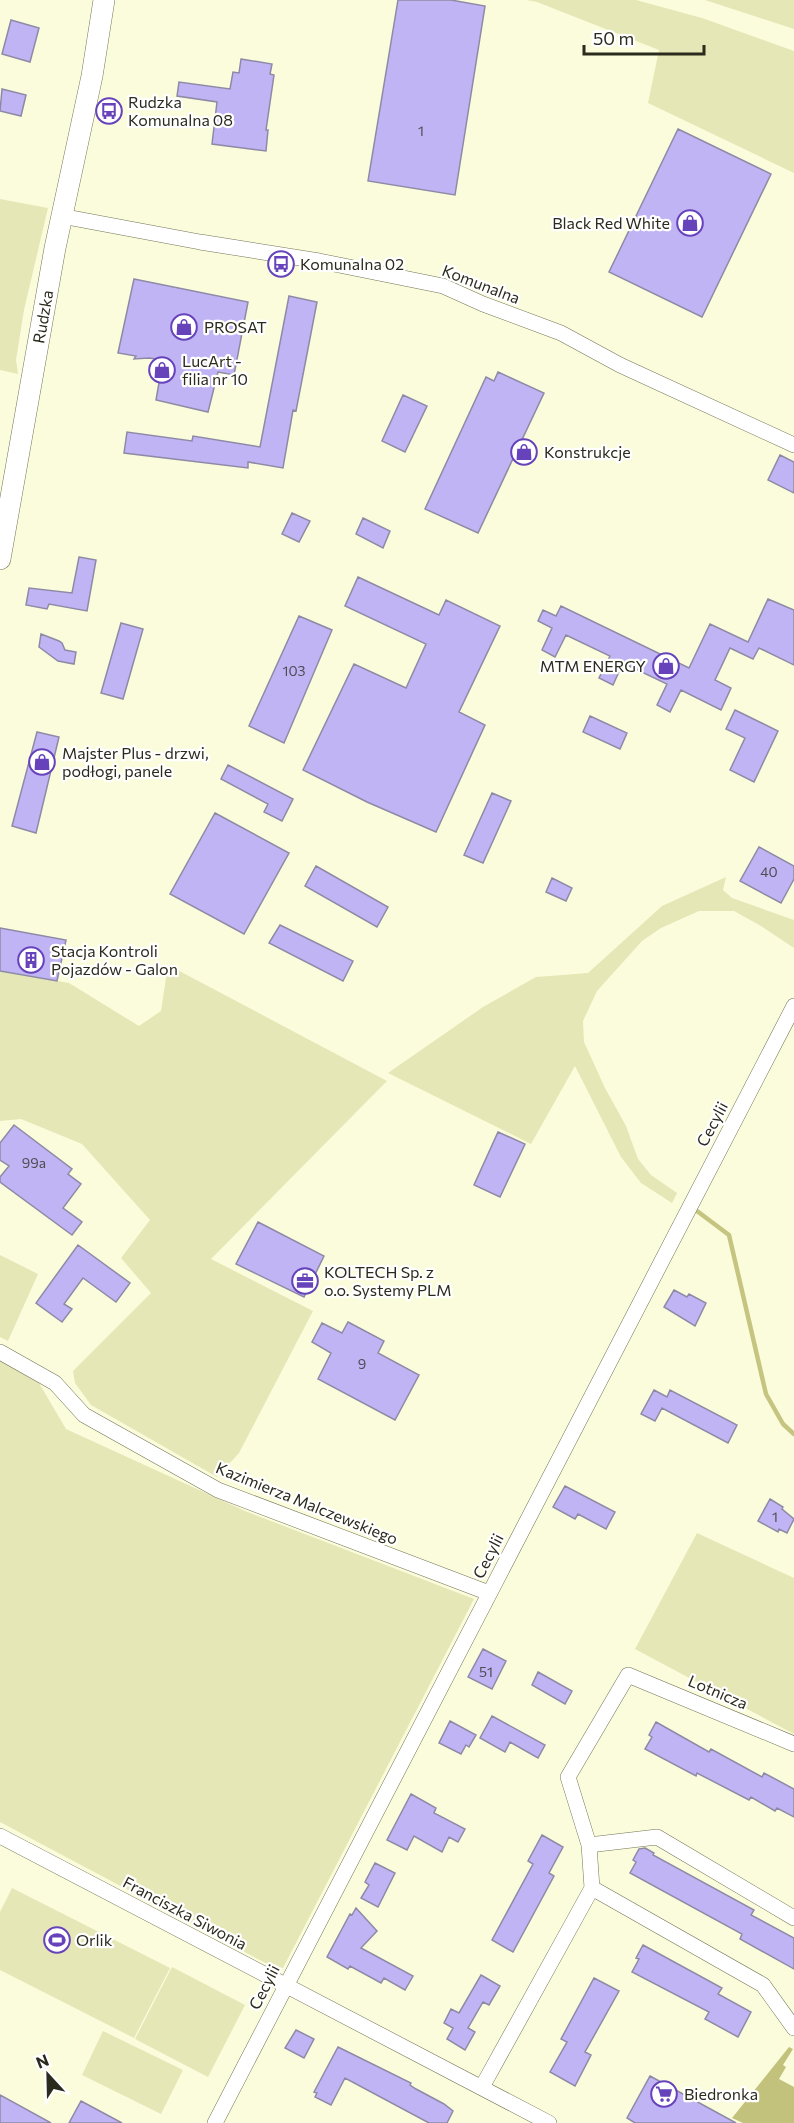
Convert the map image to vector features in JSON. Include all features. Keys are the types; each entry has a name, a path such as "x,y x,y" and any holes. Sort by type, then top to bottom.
{"street":[{"name":"Rudzka","path":"0,559 62,216 92,76 104,0"},
{"name":"Rudzka","path":"92,76 116,0"},
{"name":"Komunalna","path":"62,216 200,242 319,261 443,286 483,304 561,333 620,365 794,445"},
{"name":"Cecylii","path":"214,2123 794,1006"},
{"name":"Kazimierza Malczewskiego","path":"0,1352 55,1383 84,1415 218,1490 489,1593"},
{"name":"Lotnicza","path":"589,1845 568,1777 628,1675 794,1744"},
{"name":"Franciszka Siwonia","path":"0,1836 549,2123"},
{"path":"482,2087 592,1888 589,1845 657,1837 794,1918"},
{"path":"592,1888 763,1985 794,2028"}],"green space":[{"path":"526,0 636,0 702,18 794,51 794,173 648,103 659,50 537,2"},
{"path":"705,0 794,0 794,29"},
{"path":"0,199 48,208 24,310 16,360 18,374 0,370"},
{"path":"726,877 723,890 732,898 794,920 794,948 734,911 699,911 661,928 642,941 597,991 583,1021 584,1042 626,1126 638,1159 651,1175 677,1193 672,1203 641,1183 621,1157 575,1066 531,1144 388,1073 483,1007 536,977 588,973 662,906"},
{"path":"168,965 387,1081 211,1259 313,1311 239,1453 217,1477 91,1405 75,1383 73,1371 151,1293 121,1258 150,1220 82,1144 21,1119 0,1121 0,971 69,983 139,1026 161,1011"},
{"path":"0,1255 38,1274 8,1341 0,1337"},
{"path":"0,1360 39,1383 66,1429 245,1511 474,1599 283,1968 271,1966 0,1822"},
{"path":"697,1533 794,1578 794,1734 635,1649"},
{"name":"Orlik","path":"12,1888 170,1968 134,2038 0,1970 0,1912"},
{"path":"172,1967 245,2005 208,2077 135,2039"},
{"path":"103,2031 183,2070 161,2114 82,2075"}],"shaded area":[{"path":"789,2047 793,2049 783,2065 786,2067 779,2079 794,2087 794,2123 743,2123 732,2118"}],"building":[{"path":"398,0 451,0 485,6 455,195 368,181"},
{"path":"11,20 39,28 30,62 2,54"},
{"path":"241,59 272,64 270,74 274,75 266,130 268,130 266,151 212,144 217,102 177,96 179,82 230,89 233,72 239,73"},
{"path":"2,89 26,95 21,116 0,111"},
{"name":"Black Red White","path":"678,129 771,174 702,317 609,272"},
{"name":"PROSAT","path":"134,279 248,302 234,375 218,372 208,412 156,400 163,360 134,359 136,356 118,353"},
{"path":"289,296 317,302 296,411 293,410 283,468 248,462 248,468 124,453 127,432 192,441 193,436 260,447"},
{"path":"498,372 544,393 478,533 425,509 486,377 494,381"},
{"path":"403,395 427,406 405,452 382,441"},
{"path":"780,455 794,462 794,493 768,480"},
{"path":"292,513 310,521 299,542 282,534"},
{"path":"363,518 390,531 383,548 356,534"},
{"path":"79,557 96,560 87,611 49,604 47,609 26,605 29,588 72,593"},
{"path":"358,577 439,615 446,600 500,626 459,712 485,725 436,832 367,802 303,770 354,664 406,688 426,644 345,606"},
{"path":"768,599 794,610 794,665 759,648 753,659 730,648 715,680 731,688 721,710 681,690 670,712 657,705 667,684 623,663 613,685 599,678 610,656 566,635 555,657 542,650 552,628 538,621 543,610 556,616 561,606 689,668 710,624 748,642"},
{"path":"299,616 332,630 284,743 249,726"},
{"path":"121,623 143,629 123,699 101,693"},
{"path":"41,634 62,643 65,650 76,652 74,664 58,661 39,647"},
{"path":"735,710 778,731 754,782 730,770 745,738 726,729"},
{"path":"590,716 627,733 620,749 583,732"},
{"name":"Majster Plus - drzwi, podłogi, panele","path":"37,732 59,737 36,833 12,826"},
{"path":"228,765 293,799 282,821 264,812 268,804 221,779"},
{"path":"492,793 511,801 483,863 464,855"},
{"path":"215,813 289,853 244,934 170,894"},
{"path":"759,847 794,866 794,879 781,903 740,881"},
{"path":"316,866 388,907 377,927 305,886"},
{"path":"552,878 572,888 566,901 546,892"},
{"path":"280,925 353,961 343,981 269,943"},
{"name":"Stacja Kontroli Pojazdów - Galon","path":"0,928 66,940 57,981 0,971"},
{"path":"14,1125 72,1169 68,1174 81,1184 63,1208 82,1222 72,1235 0,1182 0,1177 9,1166 0,1160 0,1143"},
{"path":"498,1132 525,1144 500,1197 474,1185"},
{"path":"258,1222 324,1256 304,1297 236,1264"},
{"path":"78,1245 130,1283 116,1302 83,1278 64,1304 72,1309 62,1322 36,1303"},
{"path":"674,1290 687,1297 689,1294 706,1303 695,1326 664,1307"},
{"path":"348,1322 384,1341 378,1353 419,1375 395,1420 318,1379 331,1353 312,1342 322,1323 342,1333"},
{"path":"654,1390 667,1397 670,1390 737,1425 728,1443 662,1408 655,1421 641,1414"},
{"path":"565,1486 615,1512 606,1529 578,1514 575,1519 553,1507"},
{"path":"770,1499 783,1507 782,1509 794,1519 787,1533 779,1529 778,1532 758,1521"},
{"path":"483,1649 506,1661 492,1689 468,1677"},
{"path":"538,1672 572,1691 565,1704 532,1685"},
{"path":"492,1716 545,1745 538,1758 510,1742 505,1752 480,1738"},
{"path":"450,1721 476,1735 469,1747 466,1745 461,1754 439,1743"},
{"path":"656,1722 709,1752 711,1749 762,1777 764,1773 794,1789 794,1817 777,1808 775,1811 751,1797 749,1800 697,1773 696,1776 645,1749 652,1737 649,1735"},
{"path":"411,1794 436,1808 434,1813 465,1829 458,1842 449,1837 442,1852 414,1836 407,1850 387,1840"},
{"path":"542,1835 563,1847 549,1873 554,1876 513,1952 492,1940 533,1864 528,1861"},
{"path":"645,1848 654,1853 653,1855 754,1910 751,1915 794,1938 794,1969 740,1939 742,1934 630,1873 639,1849"},
{"path":"375,1863 395,1873 378,1907 361,1898 369,1885 365,1882"},
{"path":"356,1908 377,1931 361,1948 413,1976 405,1990 384,1978 381,1983 350,1966 348,1969 327,1957 350,1914 352,1915"},
{"path":"643,1945 722,1988 718,1994 751,2012 738,2037 705,2019 709,2012 632,1972"},
{"path":"481,1975 500,1986 489,2005 483,2002 468,2028 475,2032 465,2050 447,2039 453,2028 444,2023 451,2009 459,2013"},
{"path":"594,1978 619,1991 585,2052 591,2055 575,2086 550,2072 567,2042 561,2039"},
{"path":"296,2030 314,2039 304,2058 285,2048"},
{"path":"338,2047 411,2083 410,2085 416,2089 444,2104 453,2111 447,2123 429,2123 345,2078 331,2105 315,2097 317,2093 314,2092"},
{"name":"Biedronka","path":"650,2076 736,2123 635,2123 627,2118"},
{"path":"0,2095 51,2123 0,2123"},
{"path":"81,2101 122,2123 69,2123"}],"waterway":[{"path":"697,1211 729,1235 766,1394 783,1424 794,1434"}],"place":[{"name":"Rudzka Komunalna 08","path":"109,111"},
{"name":"Black Red White","path":"690,223"},
{"name":"Komunalna 02","path":"281,264"},
{"name":"PROSAT","path":"184,327"},
{"name":"LucArt - filia nr 10","path":"162,370"},
{"name":"Konstrukcje","path":"524,452"},
{"name":"MTM ENERGY","path":"666,666"},
{"name":"Majster Plus - drzwi, podłogi, panele","path":"42,762"},
{"name":"Stacja Kontroli Pojazdów - Galon","path":"31,960"},
{"name":"KOLTECH Sp. z o.o. Systemy PLM","path":"305,1281"},
{"name":"Orlik","path":"57,1940"},
{"name":"Biedronka","path":"664,2094"}]}
